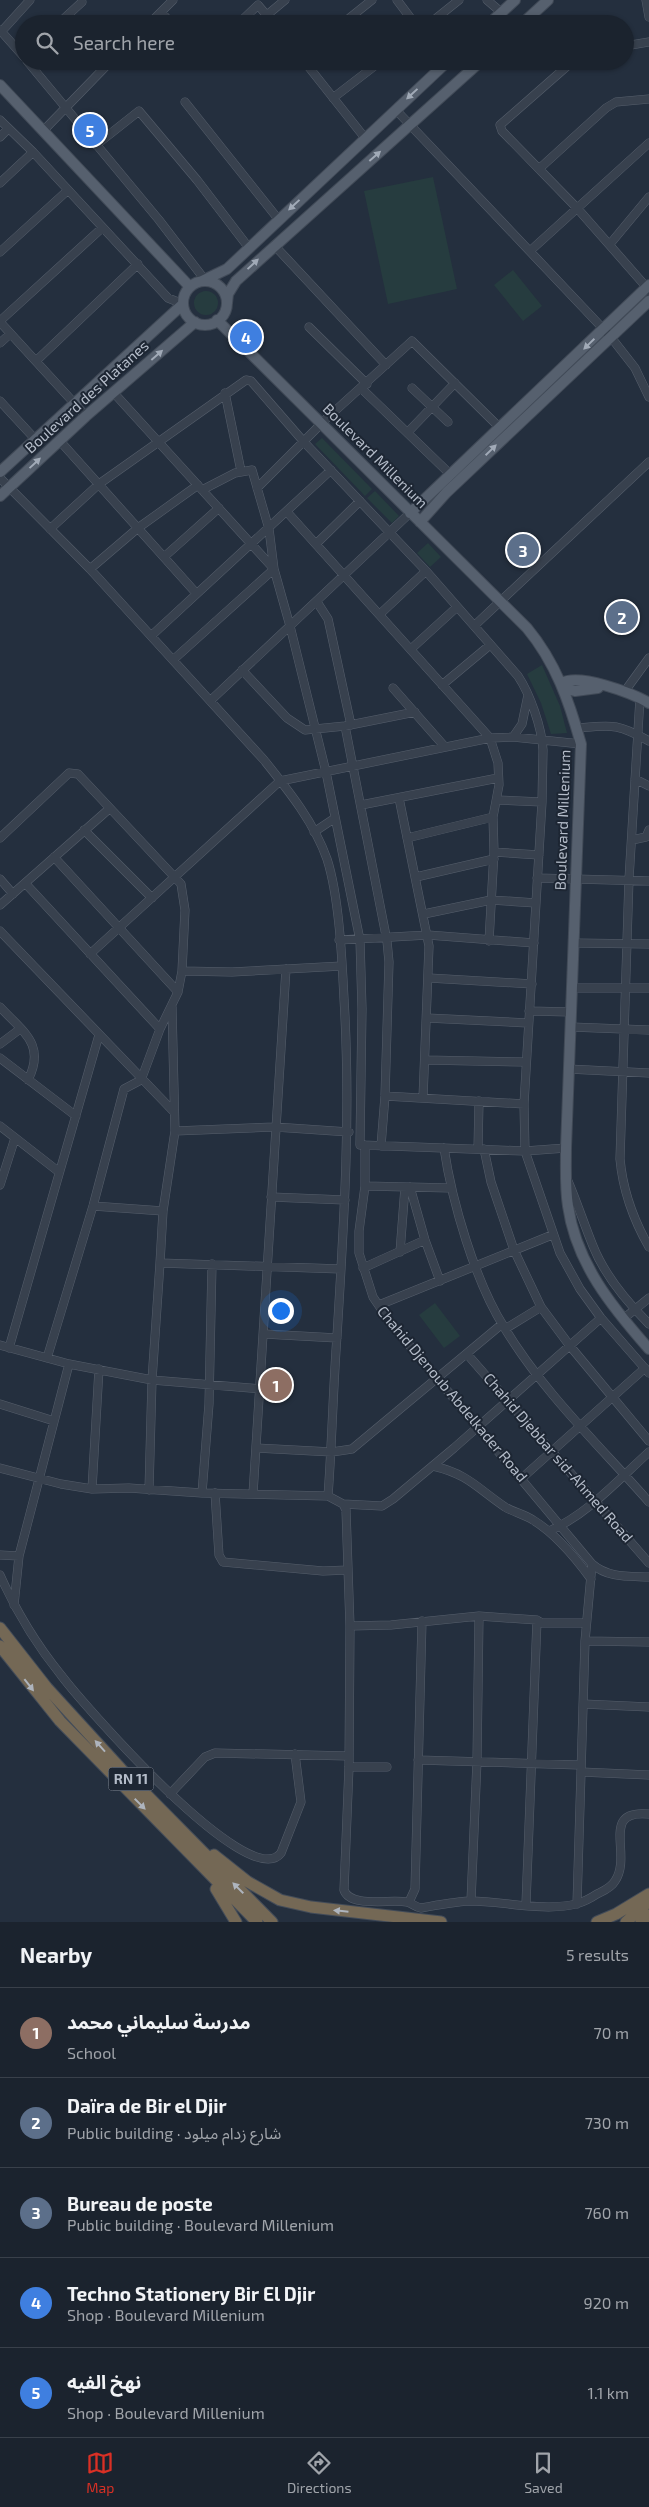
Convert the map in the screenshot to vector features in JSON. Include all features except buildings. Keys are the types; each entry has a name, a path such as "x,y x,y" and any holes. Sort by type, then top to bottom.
{"highway":[{"name":"RN 11","path":"0,1628 47,1688 163,1813 272,1922"},
{"name":"RN 11","path":"0,1646 60,1721 257,1922"},
{"path":"163,1813 248,1882 280,1900 311,1907 442,1922"},
{"path":"197,1861 236,1922"},
{"path":"597,1922 616,1914 649,1894"},
{"path":"626,1922 649,1902"},
{"path":"641,1922 649,1915"}],"main road":[{"path":"499,15 514,0"},
{"path":"532,15 548,0"},
{"path":"438,70 227,269 190,287 183,297 184,311 195,322 206,324 218,320 225,310 228,294 236,281 470,70"},
{"path":"0,85 190,287"},
{"path":"203,280 219,286 226,297 226,303"},
{"path":"420,522 446,493 606,333 648,288"},
{"path":"410,513 500,428 606,333 649,301"},
{"name":"Boulevard des Platanes","path":"0,472 183,304"},
{"name":"Boulevard Millenium","path":"218,320 527,628 542,646 563,686 581,744 568,1069 566,1148 568,1207 581,1253 591,1275 623,1320 649,1349"},
{"name":"Boulevard des Platanes","path":"0,496 59,440 195,322"},
{"path":"556,670 587,686"},
{"path":"563,686 572,680 587,686 625,691 645,700"},
{"path":"574,718 578,699 587,686"}],"street":[{"path":"16,15 30,0"},
{"path":"158,15 173,0"},
{"path":"247,15 258,5 267,15 285,0"},
{"path":"353,15 372,0"},
{"path":"397,0 408,15"},
{"path":"440,15 459,0"},
{"path":"487,0 502,12"},
{"path":"646,0 649,17"},
{"path":"68,15 82,2"},
{"path":"161,12 164,15"},
{"path":"15,16 1,31 15,47"},
{"path":"634,44 649,42"},
{"path":"34,70 203,280"},
{"path":"42,131 102,70"},
{"path":"311,70 365,138"},
{"path":"333,98 369,70"},
{"path":"563,70 500,125 502,131 540,168 648,288"},
{"path":"540,168 606,108 616,102 649,99"},
{"path":"185,102 279,220"},
{"path":"396,110 606,333 647,385 649,397"},
{"path":"96,145 139,111 197,180 249,248"},
{"path":"0,120 33,152 67,191 138,264 168,298 183,304"},
{"path":"0,137 8,129"},
{"path":"530,251 649,143"},
{"path":"0,183 33,152"},
{"path":"0,252 67,191"},
{"path":"610,244 649,197"},
{"path":"86,416 0,321 102,228"},
{"path":"274,245 386,365"},
{"path":"36,361 138,264"},
{"path":"310,327 364,386 451,475"},
{"path":"0,343 10,334"},
{"path":"257,488 321,424 412,341 500,428"},
{"path":"50,529 99,484 160,443 225,393 246,380 251,381 304,442 426,571 511,667 528,692 542,741 542,802 526,1062 524,1104 525,1151 552,1235 568,1270 601,1318 647,1370 611,1397 522,1478"},
{"path":"408,432 455,383"},
{"path":"412,388 448,422"},
{"path":"113,392 274,569 173,660"},
{"path":"90,569 138,528 200,487 241,471 225,393"},
{"path":"0,401 35,439"},
{"path":"59,440 196,594"},
{"path":"474,626 649,462"},
{"name":"Chahid Djenoub Abdelkader Road","path":"241,471 252,470 269,529 274,569 326,772 360,940 362,1145 365,1186 359,1231 359,1253 363,1268 379,1305 390,1322 592,1564"},
{"path":"151,636 331,470"},
{"path":"0,478 90,569 280,781 314,832 327,859 342,966 347,1044 349,1132 328,1496"},
{"path":"316,544 360,501"},
{"path":"164,557 219,508"},
{"path":"287,512 490,738 498,763 498,778 497,800 493,818 494,855 489,941"},
{"path":"210,701 410,513"},
{"path":"380,614 426,571"},
{"path":"317,602 328,619 330,628 348,726 353,766 386,936 389,962 386,1096 381,1146"},
{"path":"411,649 457,607"},
{"path":"442,685 490,645"},
{"path":"625,691 649,658"},
{"path":"242,670 296,726 305,730 316,731 348,726 415,712"},
{"path":"392,688 445,747"},
{"path":"513,737 523,720 528,692"},
{"path":"645,700 637,734 629,879 621,1072 620,1159 622,1183 636,1225 649,1247"},
{"path":"577,728 608,725 620,726 649,741"},
{"path":"90,954 280,781 490,738 513,737 581,744"},
{"path":"0,838 69,773 78,774 181,884 185,910 182,971 178,992 160,1029 141,1080 124,1089 93,1206 47,1358"},
{"path":"361,805 498,778"},
{"path":"636,779 649,786"},
{"path":"399,798 428,935 429,978 423,1098"},
{"path":"497,800 542,802"},
{"path":"0,905 110,809"},
{"path":"314,832 335,818"},
{"path":"407,838 493,818"},
{"path":"84,830 152,898"},
{"path":"632,840 646,837 649,830"},
{"path":"416,877 494,855 539,856"},
{"path":"54,857 120,926 178,992"},
{"path":"537,878 649,881"},
{"path":"0,879 13,894"},
{"path":"25,883 160,1029"},
{"path":"424,914 491,900 536,903"},
{"path":"0,932 174,1112"},
{"path":"339,940 428,935 534,943"},
{"path":"574,943 649,944"},
{"path":"182,971 342,966"},
{"path":"253,1494 286,969"},
{"path":"429,978 532,984"},
{"path":"572,988 649,990"},
{"path":"0,1007 31,1040 37,1059 28,1080"},
{"path":"149,1490 152,1380 163,1211 174,1130 172,1007"},
{"path":"529,1011 571,1012"},
{"path":"427,1018 528,1023"},
{"path":"571,1027 649,1030"},
{"path":"0,1044 20,1029"},
{"path":"9,1348 99,1035"},
{"path":"0,1058 76,1116"},
{"path":"425,1060 526,1062"},
{"path":"568,1069 649,1073"},
{"path":"386,1096 524,1104"},
{"path":"479,1101 481,1149 514,1250 541,1307 611,1397 649,1441"},
{"path":"0,1126 59,1172"},
{"path":"174,1130 275,1127 349,1132"},
{"path":"0,1185 15,1138"},
{"path":"348,1143 381,1146 525,1151 566,1148"},
{"path":"444,1148 451,1188 476,1266 503,1327 537,1375 649,1502"},
{"path":"566,1176 593,1246 604,1268 634,1310 649,1324"},
{"path":"365,1186 451,1188"},
{"path":"408,1187 440,1281"},
{"path":"400,1252 408,1187"},
{"path":"271,1197 345,1200"},
{"path":"93,1206 163,1211"},
{"path":"379,1305 552,1235"},
{"path":"363,1268 425,1240"},
{"path":"160,1262 342,1268"},
{"path":"202,1493 209,1383 212,1264"},
{"path":"623,1320 649,1298"},
{"path":"256,1448 332,1452 348,1451 503,1327 541,1307"},
{"path":"0,1468 92,1489 328,1496 343,1504 382,1506 433,1466 601,1318"},
{"path":"264,1334 336,1338"},
{"path":"0,1345 69,1364 152,1380 209,1383 261,1389"},
{"name":"Chahid Djebbar sid-Ahmed Road","path":"467,1354 596,1500 649,1564"},
{"path":"14,1606 19,1556 37,1477 69,1364"},
{"path":"92,1489 99,1369"},
{"path":"0,1404 54,1421"},
{"path":"549,1531 562,1526 596,1500 649,1452"},
{"path":"433,1466 451,1470 467,1478 505,1507 530,1518 549,1531 574,1557 591,1579"},
{"path":"215,1494 219,1555 223,1562 323,1571 348,1570"},
{"path":"343,1504 346,1510 350,1626 349,1767 345,1893 349,1898 356,1900 409,1902 421,1908 437,1904 471,1901 560,1906 577,1904 604,1891 616,1880 620,1869 622,1824 625,1817 632,1813 649,1814"},
{"path":"0,1555 19,1556"},
{"path":"592,1564 600,1571 609,1574 649,1577"},
{"path":"577,1904 585,1641 592,1564"},
{"path":"0,1575 14,1606 61,1676 114,1736 170,1794 229,1843 253,1856 266,1860 275,1859 284,1848 301,1802 295,1754"},
{"path":"350,1626 391,1625 479,1616 537,1620 542,1623 586,1623"},
{"path":"471,1901 477,1761 479,1616"},
{"path":"526,1904 533,1763 537,1620"},
{"path":"409,1902 415,1889 422,1621"},
{"path":"585,1641 649,1642"},
{"path":"583,1704 649,1707"},
{"path":"170,1794 205,1757 215,1753 349,1756"},
{"path":"418,1760 533,1763 649,1775"},
{"path":"349,1767 387,1766"}],"green space":[{"path":"433,177 457,289 388,304 364,191"},
{"path":"513,270 542,306 523,321 494,285"},
{"path":"206,291 214,295 218,303 214,311 206,315 198,311 194,303 198,295"},
{"path":"322,438 372,489 365,496 315,444"},
{"path":"375,491 399,516 392,523 367,498"},
{"path":"428,543 441,557 430,567 417,553"},
{"path":"542,665 560,706 567,733 551,734 541,703 527,674"},
{"path":"435,1303 460,1336 444,1348 419,1315"}],"place":[{"name":"نهخ الفيه","path":"90,130"},
{"name":"Techno Stationery Bir El Djir","path":"246,337"},
{"name":"Bureau de poste","path":"523,550"},
{"name":"Daïra de Bir el Djir","path":"622,617"},
{"name":"مدرسة سليماني محمد","path":"276,1385"}]}
